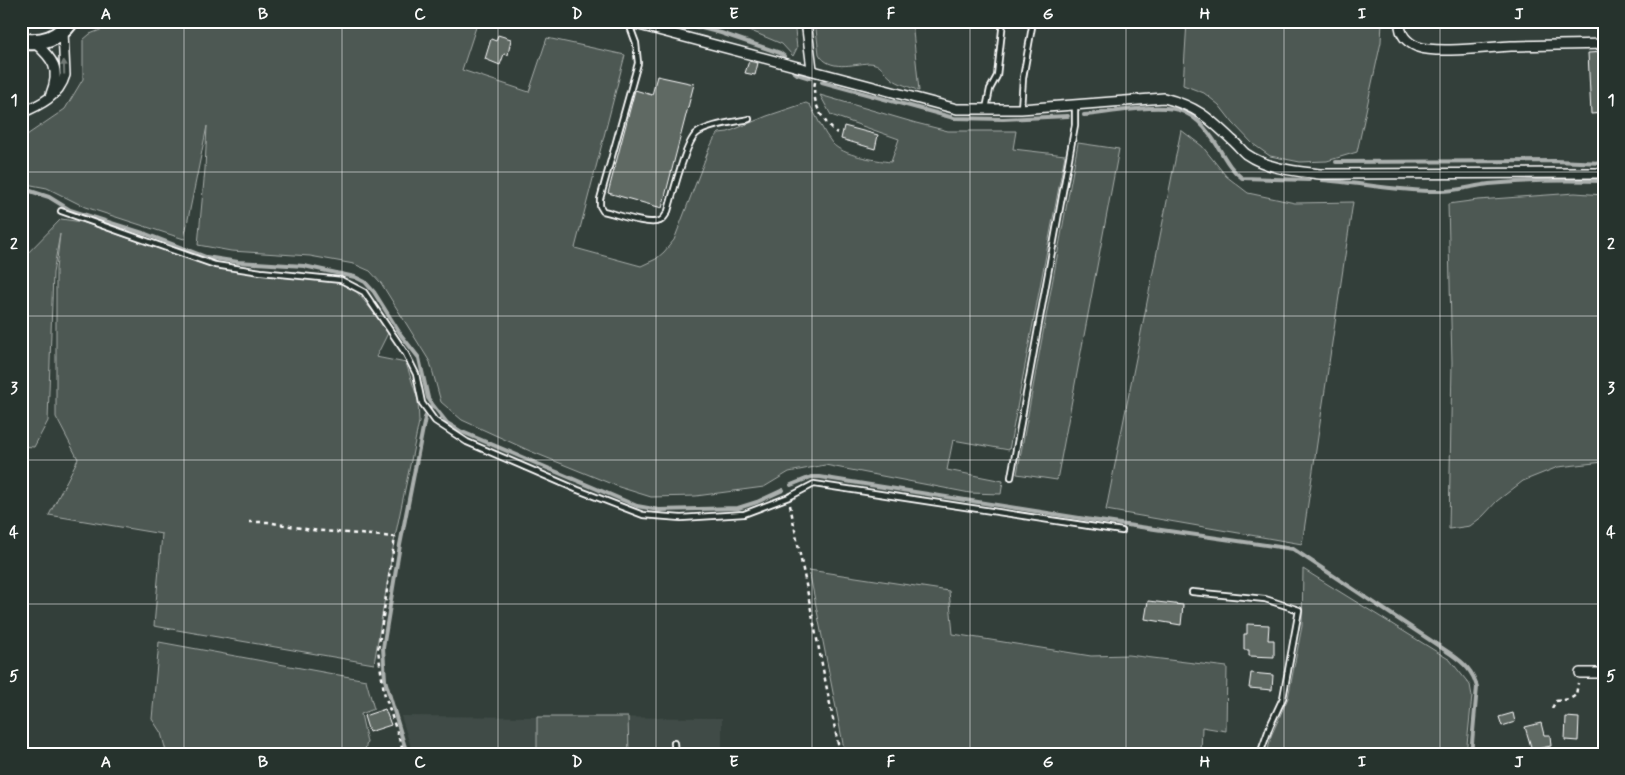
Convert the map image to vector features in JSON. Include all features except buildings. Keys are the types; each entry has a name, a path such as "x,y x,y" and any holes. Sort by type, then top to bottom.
{"main road":[{"path":"28,42 55,37 70,24"}],"street":[{"path":"806,21 814,70"},
{"path":"1400,21 1402,36 1409,43 1420,48 1447,50 1535,45 1604,44"},
{"path":"626,22 957,109 1021,109 1164,98 1182,103 1206,116 1245,153 1267,164 1291,170 1320,174 1604,173"},
{"path":"21,113 45,102 60,86 65,75 70,24"},
{"path":"28,42 46,53 54,66 55,85 50,98"},
{"path":"1580,673 1604,673"}],"lane":[{"path":"986,109 990,89 997,76 1003,21"},
{"path":"1021,109 1023,78 1033,21"},
{"path":"626,22 636,43 638,63 600,199 600,206 603,211 651,223 665,218 688,150 696,134 704,130 749,119"},
{"path":"1011,477 1075,125 1075,106"},
{"path":"61,211 215,265 261,272 341,280 364,292 406,354 416,374 422,403 435,421 467,442 578,490 643,515 681,518 744,514 789,498 814,484 1122,531"},
{"path":"1192,592 1265,598 1299,610 1283,698 1260,754"},
{"path":"674,743 675,754"}],"path":[{"path":"814,70 813,91 815,100 827,125 837,133"},
{"path":"789,498 840,754"},
{"path":"249,522 268,522 311,530 395,537 378,650 384,692 404,754"},
{"path":"1552,708 1556,701 1570,699 1576,695 1580,673"}],"shaded area":[{"path":"123,21 478,21 462,70 529,92 547,38 625,55 575,248 641,266 656,259 674,240 709,149 719,133 728,132 806,103 810,105 826,134 837,147 860,157 891,162 899,139 831,115 820,95 948,131 1016,131 1013,149 1065,155 1009,450 953,440 947,470 1003,481 1001,494 970,493 825,465 789,472 764,487 696,496 651,497 619,487 530,451 462,420 441,402 430,362 381,283 370,271 354,264 310,256 231,251 198,245 207,126 184,239 85,207 47,188 21,183 21,139 65,109 83,79 83,40 90,34"},
{"path":"714,21 794,21 797,48 793,56 782,44 744,28"},
{"path":"815,21 912,21 919,91 894,80 873,63 842,66 823,60 819,54"},
{"path":"1187,21 1382,21 1381,42 1357,152 1327,161 1300,162 1270,156 1253,144 1219,105 1204,93 1183,85"},
{"path":"1181,130 1202,146 1226,176 1248,193 1295,203 1353,202 1302,544 1106,510"},
{"path":"1078,143 1119,149 1057,480 1017,474"},
{"path":"1575,193 1604,195 1604,462 1558,467 1523,481 1497,501 1470,526 1449,529 1452,362 1448,204"},
{"path":"61,219 82,222 209,266 330,281 348,286 356,291 389,331 376,357 406,363 418,400 419,422 394,542 374,664 154,626 162,534 49,515 78,459 56,417 56,269 60,234 53,273 48,421 34,447 21,446 21,260"},
{"path":"1303,569 1450,660 1470,685 1472,696 1466,754 1267,754 1271,736 1288,698 1302,626"},
{"path":"809,570 949,591 953,634 1091,656 1128,655 1227,667 1226,731 1202,727 1201,754 845,754"},
{"path":"159,642 366,680 374,709 361,714 367,742 364,754 167,754 161,733 152,719"},
{"path":"401,716 722,718 722,754 413,754"},
{"path":"537,717 628,717 629,754 537,754"}],"waterway":[{"path":"675,21 721,33 784,56"},
{"path":"793,71 810,78"},
{"path":"822,82 954,118 1003,119 1068,116"},
{"path":"1084,115 1150,108 1175,109 1188,114 1202,125 1232,169 1242,178 1309,180"},
{"path":"1336,162 1555,161 1604,163"},
{"path":"1322,180 1422,191 1456,190 1489,184 1518,182 1604,181"},
{"path":"21,188 49,197 70,210 146,234 206,257 238,262 304,266 355,277 365,282 374,292 401,335 419,358 428,398 447,423 460,431 637,506 659,510 738,508 783,490"},
{"path":"407,754 385,680 383,648 400,545 425,418 432,404"},
{"path":"791,485 811,477 820,477 1092,520 1293,549 1451,654 1467,668 1473,676 1477,687 1471,754"}]}
